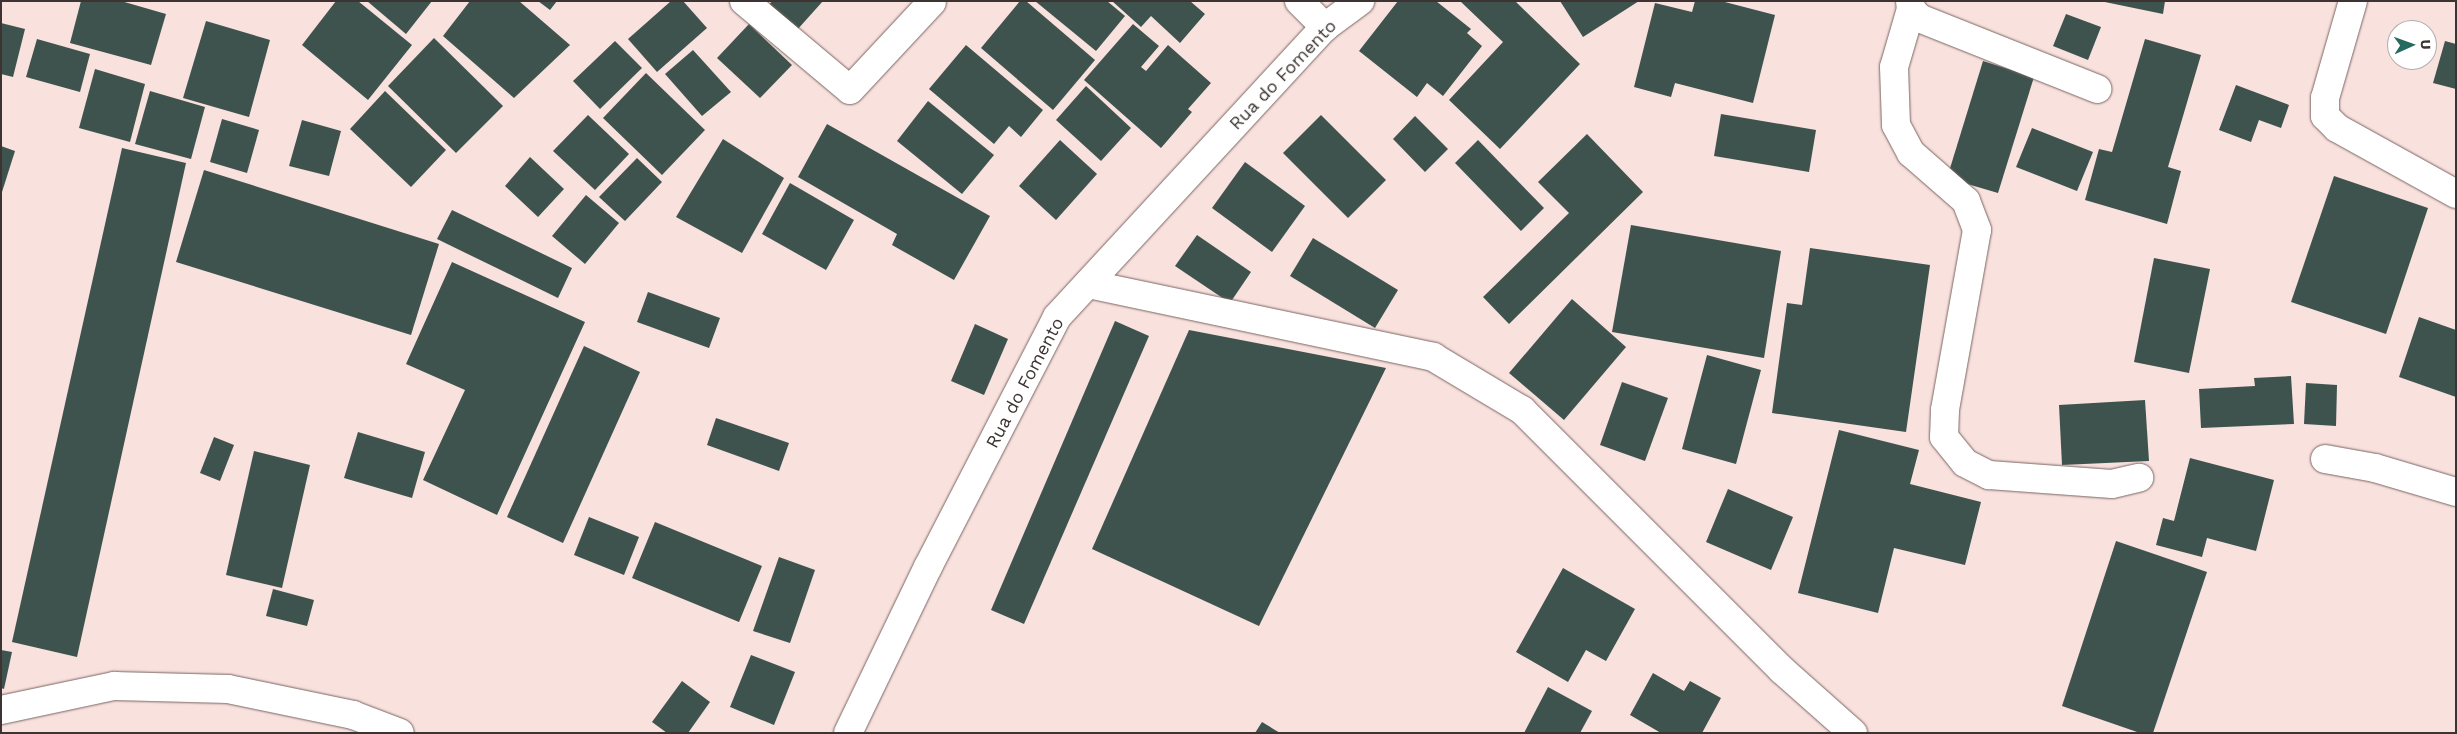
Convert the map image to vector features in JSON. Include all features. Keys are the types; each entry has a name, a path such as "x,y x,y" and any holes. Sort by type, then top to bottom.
{"street":[{"path":"744,1 850,90 932,1"},
{"path":"1299,1 1325,27"},
{"name":"Rua do Fomento","path":"848,733 928,567 1057,317 1325,27 1360,1"},
{"path":"2353,1 2326,98 2325,116 2337,128 2456,194"},
{"path":"1911,5 1919,18 2097,89"},
{"path":"1911,5 1894,67 1896,125 1912,153 1966,201 1977,230 1946,410 1944,437 1965,463 1990,475 2112,484 2139,478"},
{"path":"1088,284 1433,357 1522,410 1782,670 1853,733"},
{"path":"2325,459 2375,468 2456,492"},
{"path":"1,710 114,686 228,689 353,715 400,733"}],"building":[{"path":"81,1 121,1 166,14 151,65 70,43"},
{"path":"336,1 358,1 412,45 368,100 302,45"},
{"path":"367,1 432,1 406,34"},
{"path":"470,1 519,1 570,45 514,98 443,36"},
{"path":"538,1 557,1 550,10"},
{"path":"671,1 683,1 707,28 657,72 628,39"},
{"path":"772,1 823,1 797,30 769,5"},
{"path":"1020,1 1026,1 1095,60 1053,110 981,48"},
{"path":"1035,1 1107,1 1125,16 1096,51"},
{"path":"1112,1 1190,1 1205,14 1180,43 1151,16 1141,27"},
{"path":"1398,1 1436,1 1471,29 1467,33 1482,46 1443,96 1427,83 1417,97 1359,51"},
{"path":"1460,1 1515,1 1580,64 1500,149 1449,100 1503,42"},
{"path":"1560,1 1639,1 1583,37"},
{"path":"1695,1 1721,1 1775,15 1753,103 1675,83 1671,97 1634,87 1655,3 1692,12"},
{"path":"2100,1 2165,1 2163,14"},
{"path":"2066,14 2101,27 2088,60 2053,46"},
{"path":"206,21 270,40 249,117 183,98"},
{"path":"1,23 25,29 13,77 1,74"},
{"path":"749,24 792,65 760,98 717,58"},
{"path":"1133,24 1159,46 1141,67 1146,71 1168,45 1211,83 1188,109 1192,112 1161,148 1084,80"},
{"path":"434,38 503,106 456,153 388,86"},
{"path":"37,39 90,54 80,92 26,77"},
{"path":"2145,39 2201,55 2168,167 2181,171 2167,224 2085,200 2099,149 2112,152"},
{"path":"615,41 642,68 600,109 573,81"},
{"path":"2445,41 2456,44 2456,89 2433,83"},
{"path":"966,45 1043,110 1021,137 1009,126 994,144 929,89"},
{"path":"693,50 731,92 702,116 665,74"},
{"path":"1983,61 2034,77 1998,193 1947,178"},
{"path":"95,69 145,84 130,142 79,128"},
{"path":"646,73 705,130 662,175 603,118"},
{"path":"2236,85 2289,105 2281,128 2259,120 2251,142 2219,130"},
{"path":"1086,86 1131,128 1101,161 1056,120"},
{"path":"150,91 205,107 191,159 135,144"},
{"path":"385,91 446,150 411,187 350,129"},
{"path":"928,101 994,155 962,194 897,141"},
{"path":"1721,114 1816,130 1809,172 1714,156"},
{"path":"588,115 629,154 595,190 553,151"},
{"path":"1321,115 1386,180 1348,218 1283,153"},
{"path":"1415,116 1448,149 1425,172 1393,139"},
{"path":"222,119 259,130 247,173 210,162"},
{"path":"302,120 341,131 329,176 289,166"},
{"path":"827,124 990,216 954,280 892,245 897,234 798,177"},
{"path":"2032,128 2093,152 2077,191 2016,167"},
{"path":"1587,134 1643,192 1509,324 1483,297 1569,213 1538,182"},
{"path":"723,139 784,178 742,253 676,217"},
{"path":"1060,140 1097,174 1056,220 1019,186"},
{"path":"1478,140 1544,208 1521,231 1455,163"},
{"path":"1,146 15,151 2,192 1,192"},
{"path":"122,148 186,163 77,657 12,642"},
{"path":"530,157 564,189 538,217 505,186"},
{"path":"637,158 662,182 625,221 599,197"},
{"path":"1245,162 1305,206 1272,252 1212,208"},
{"path":"204,170 439,244 411,335 176,262"},
{"path":"2334,176 2428,208 2386,334 2291,302"},
{"path":"790,183 854,220 826,270 762,234"},
{"path":"586,195 619,223 585,264 552,236"},
{"path":"452,210 572,268 558,298 437,239"},
{"path":"1631,225 1781,251 1764,358 1612,332"},
{"path":"1197,235 1251,272 1230,303 1175,266"},
{"path":"1313,238 1398,290 1375,328 1290,276"},
{"path":"1810,248 1930,265 1906,432 1772,413 1787,303 1802,305"},
{"path":"2154,258 2210,269 2189,373 2134,362"},
{"path":"452,262 585,322 497,515 423,480 465,390 406,364"},
{"path":"648,292 720,318 709,348 637,322"},
{"path":"1572,299 1626,347 1564,420 1509,373"},
{"path":"2419,317 2456,330 2456,397 2399,377"},
{"path":"1115,321 1149,336 1024,624 991,610"},
{"path":"975,324 1008,339 984,395 951,381"},
{"path":"1189,330 1386,368 1259,626 1092,549"},
{"path":"584,346 640,372 563,543 507,517"},
{"path":"1707,355 1761,370 1736,464 1682,449"},
{"path":"2291,376 2294,424 2201,428 2199,389 2255,386 2254,378"},
{"path":"1622,382 1668,398 1645,461 1600,445"},
{"path":"2306,383 2337,385 2336,426 2304,424"},
{"path":"2145,400 2149,461 2062,465 2059,405"},
{"path":"716,418 789,443 779,471 707,445"},
{"path":"1839,430 1919,450 1910,484 1981,502 1965,565 1894,548 1878,613 1798,593"},
{"path":"358,432 425,452 412,498 344,478"},
{"path":"214,437 234,445 220,481 200,473"},
{"path":"254,451 310,465 282,588 226,575"},
{"path":"2190,458 2274,480 2256,551 2207,538 2202,557 2156,545 2163,518 2174,521"},
{"path":"1728,489 1793,517 1771,570 1706,542"},
{"path":"589,517 639,537 624,575 574,555"},
{"path":"655,522 762,566 739,622 632,578"},
{"path":"2116,541 2207,572 2153,733 2140,733 2062,706"},
{"path":"779,557 815,570 790,643 753,631"},
{"path":"1563,568 1635,609 1606,661 1586,650 1568,682 1516,652"},
{"path":"273,589 314,600 307,626 266,616"},
{"path":"1,650 12,652 4,689 1,688"},
{"path":"751,655 795,672 774,725 730,707"},
{"path":"1653,673 1684,691 1690,681 1721,698 1702,733 1661,733 1630,715"},
{"path":"682,681 710,702 688,733 667,733 652,722"},
{"path":"1548,687 1592,711 1580,733 1524,733"},
{"path":"1262,722 1280,733 1255,733"}]}
